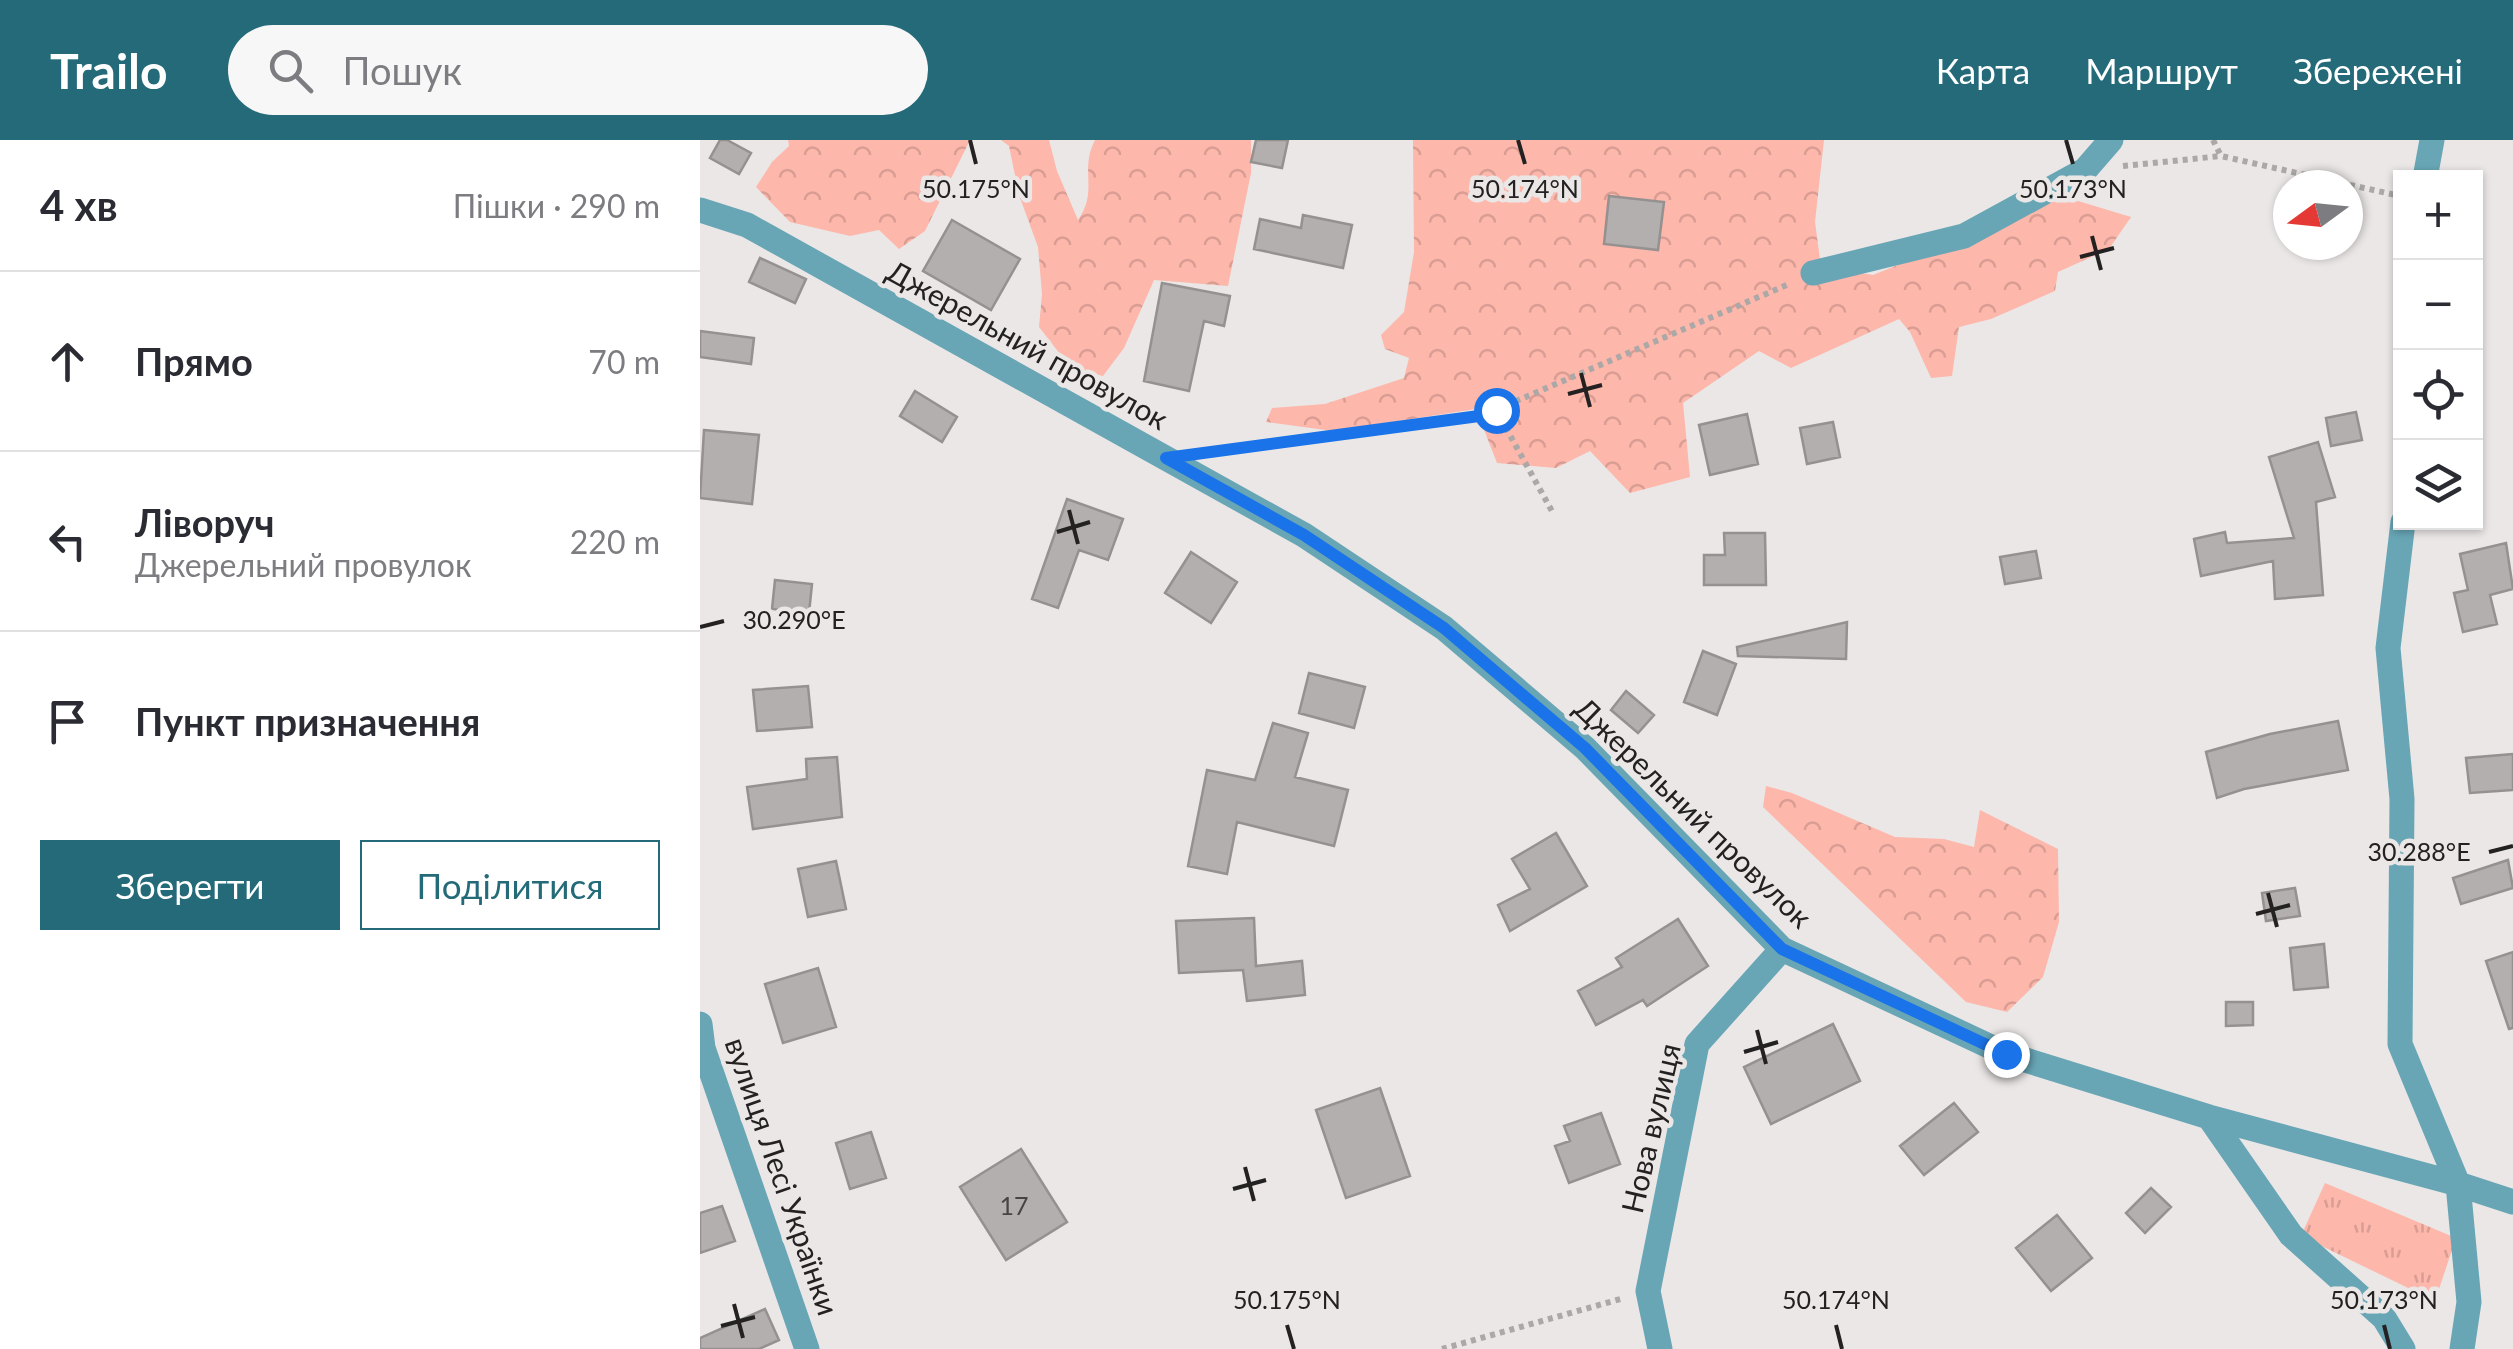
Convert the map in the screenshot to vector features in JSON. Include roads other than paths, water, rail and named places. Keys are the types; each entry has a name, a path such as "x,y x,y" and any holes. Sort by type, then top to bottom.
{"street":[{"path":"1813,273 1964,236 2085,170 2111,140"},
{"path":"2426,170 2432,140"},
{"name":"Джерельний провулок","path":"700,210 747,226 1304,535 1444,628 1585,748 1782,949 2006,1054 2208,1116 2458,1184"},
{"path":"2402,530 2388,648 2402,799 2400,1044 2458,1184 2469,1302 2462,1349"},
{"name":"Нова вулиця","path":"1660,1349 1648,1291 1698,1044 1782,949"},
{"name":"вулиця Лесі Українки","path":"700,1024 703,1048 807,1349"},
{"path":"2208,1116 2291,1235 2384,1318 2402,1349"},
{"path":"2458,1184 2513,1202"}]}
